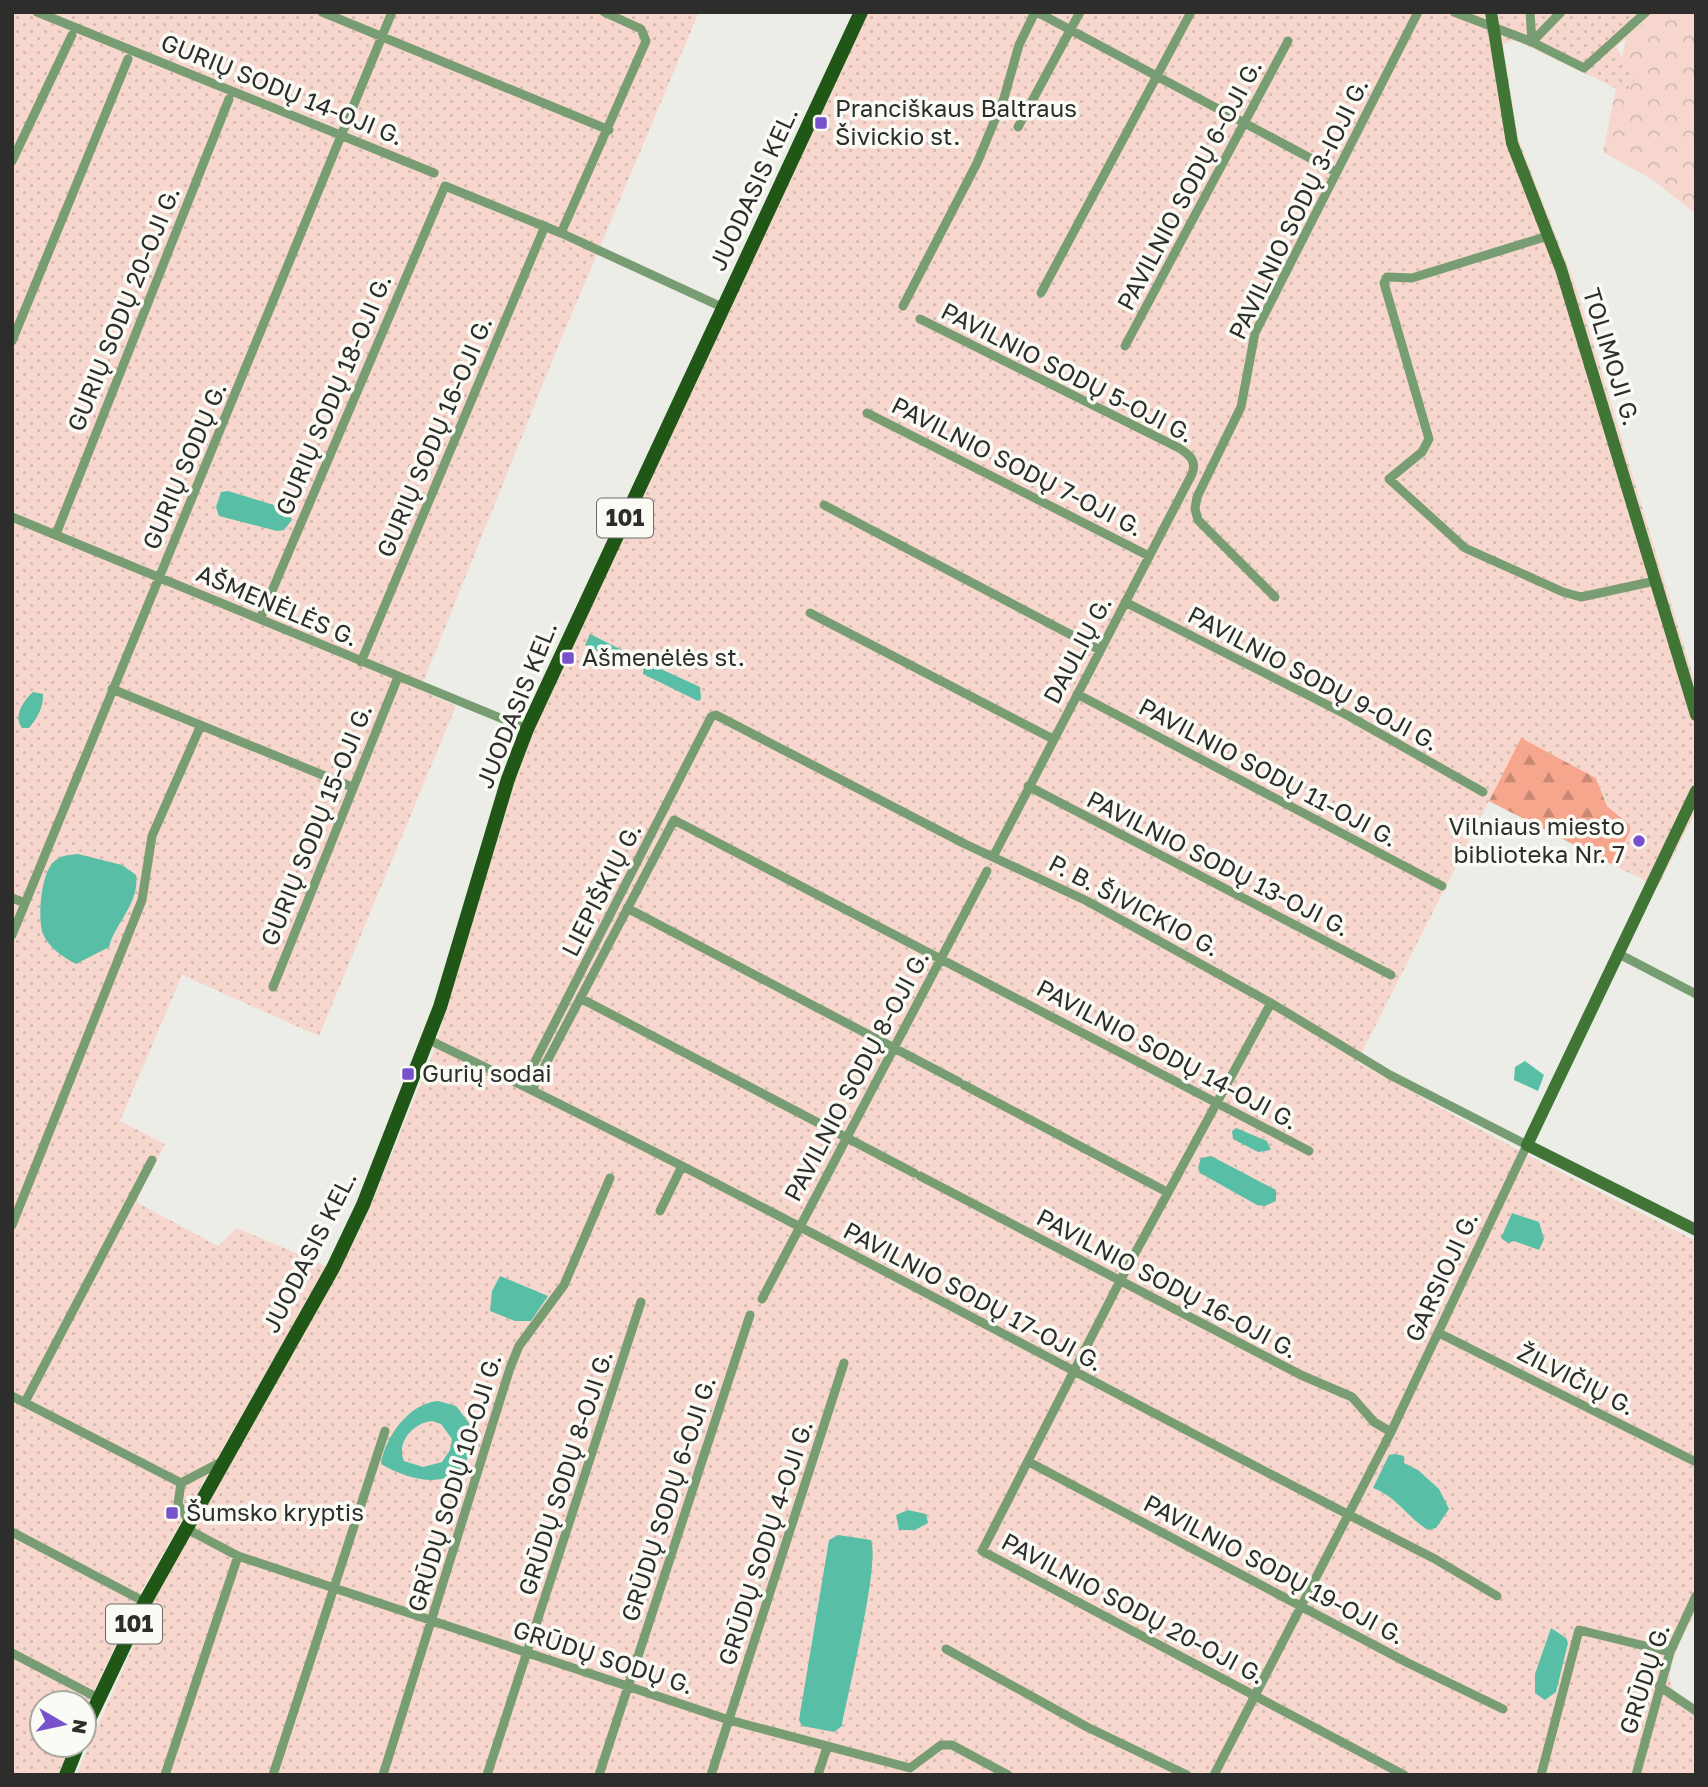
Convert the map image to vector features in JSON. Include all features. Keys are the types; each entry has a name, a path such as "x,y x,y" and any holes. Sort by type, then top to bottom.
{"main road":[{"name":"JUODASIS KEL.","path":"223,1461 351,1233 427,1040 527,729 860,12"},
{"name":"101","path":"98,1698 145,1602 223,1461"}],"street":[{"name":"GURIŲ SODŲ 14-OJI G.","path":"37,12 434,173"},
{"path":"322,12 609,130"},
{"name":"GURIŲ SODŲ G.","path":"12,935 247,370 392,12"},
{"path":"561,233 609,130 647,36 641,29 604,12"},
{"path":"903,306 977,163 1004,98 1019,45 1036,12 1159,75 1336,172"},
{"path":"1018,127 1080,12"},
{"path":"1041,293 1191,12"},
{"name":"PAVILNIO SODŲ 3-IOJI G.","path":"1275,597 1198,520 1195,509 1203,481 1241,407 1255,333 1418,12"},
{"path":"1454,12 1532,42 1584,68 1646,12"},
{"name":"TOLIMOJI G.","path":"1491,12 1511,143 1561,269 1696,715"},
{"path":"1530,12 1532,42"},
{"path":"1532,42 1561,12"},
{"path":"12,161 72,35"},
{"name":"PAVILNIO SODŲ 6-OJI G.","path":"1125,346 1288,41"},
{"path":"12,341 128,59"},
{"name":"GURIŲ SODŲ 20-OJI G.","path":"56,534 229,99"},
{"name":"GURIŲ SODŲ 18-OJI G.","path":"260,619 444,186 545,226"},
{"path":"545,226 724,308"},
{"name":"GURIŲ SODŲ 16-OJI G.","path":"361,662 545,226"},
{"path":"1548,236 1412,278 1387,276 1384,283 1429,439 1422,452 1389,479 1465,548 1563,592 1581,597 1655,582"},
{"name":"PAVILNIO SODŲ 5-OJI G.","path":"920,319 1179,448 1190,456 1194,463"},
{"name":"PAVILNIO SODŲ 7-OJI G.","path":"867,412 1149,556"},
{"name":"DAULIŲ G.","path":"993,855 1192,474 1194,463"},
{"path":"824,505 1100,650"},
{"name":"AŠMENĖLĖS G.","path":"12,517 527,729"},
{"name":"PAVILNIO SODŲ 9-OJI G.","path":"1125,602 1347,715 1483,792"},
{"path":"810,613 1053,739"},
{"name":"GURIŲ SODŲ 15-OJI G.","path":"273,987 398,677"},
{"path":"112,690 352,787"},
{"name":"PAVILNIO SODŲ 11-OJI G.","path":"1077,694 1442,886"},
{"name":"P. B. ŠIVICKIO G.","path":"716,715 965,844 1087,901 1271,1003 1390,1074 1527,1145"},
{"name":"LIEPIŠKIŲ G.","path":"528,1088 711,718 716,715"},
{"path":"12,1226 142,900 152,835 201,725"},
{"name":"PAVILNIO SODŲ 13-OJI G.","path":"1028,786 1391,975"},
{"name":"GARSIOJI G.","path":"1214,1775 1304,1607 1440,1334 1617,953 1696,791"},
{"name":"PAVILNIO SODŲ 14-OJI G.","path":"627,908 674,820 1309,1151"},
{"name":"PAVILNIO SODŲ 8-OJI G.","path":"762,1299 986,871"},
{"path":"12,898 25,903"},
{"path":"528,1088 580,998 627,908 1167,1192"},
{"path":"1617,953 1696,994"},
{"name":"PAVILNIO SODŲ 16-OJI G.","path":"580,998 1301,1375 1352,1397 1374,1422 1391,1432"},
{"name":"PAVILNIO SODŲ 20-OJI G.","path":"1271,1003 1167,1192 982,1550 1404,1775"},
{"name":"PAVILNIO SODŲ 17-OJI G.","path":"427,1040 528,1088 799,1226 1075,1373 1435,1559 1497,1596"},
{"path":"1527,1145 1696,1230"},
{"path":"25,1402 152,1160"},
{"path":"660,1211 682,1166"},
{"name":"GRŪDŲ SODŲ 10-OJI G.","path":"383,1775 515,1355 564,1285 610,1178"},
{"name":"GRŪDŲ SODŲ 8-OJI G.","path":"487,1775 640,1301"},
{"name":"GRŪDŲ SODŲ 6-OJI G.","path":"599,1775 750,1315"},
{"name":"ŽILVIČIŲ G.","path":"1440,1334 1696,1462"},
{"name":"GRŪDŲ SODŲ 4-OJI G.","path":"711,1775 844,1363"},
{"path":"12,1396 181,1483"},
{"path":"273,1775 385,1431"},
{"path":"181,1483 223,1461"},
{"name":"PAVILNIO SODŲ 19-OJI G.","path":"1029,1462 1503,1709"},
{"path":"181,1483 178,1504 187,1525"},
{"name":"GRŪDŲ SODŲ G.","path":"187,1525 238,1556 730,1720 912,1772 941,1745 947,1744 1007,1775"},
{"path":"12,1532 145,1602"},
{"path":"165,1775 238,1556"},
{"name":"GRŪDŲ G.","path":"1636,1775 1670,1652 1696,1596"},
{"path":"1541,1775 1579,1630 1670,1652"},
{"path":"946,1649 1087,1727 1187,1775"},
{"path":"12,1653 81,1689"},
{"path":"1659,1686 1696,1711"},
{"path":"818,1775 827,1747"}],"green space":[{"path":"12,12 699,12 557,349 420,690 456,706 319,1036 182,975 120,1121 165,1144 136,1202 218,1246 237,1228 326,1266 141,1592 95,1689 28,1689 28,1759 64,1759 58,1775 12,1775"},
{"path":"866,12 1656,12 1616,47 1635,79 1626,93 1515,40 1503,44 1518,138 1576,287 1696,686 1696,811 1658,887 1613,865 1630,832 1630,825 1607,806 1596,778 1521,738 1357,1062 1531,1157 1696,1241 1696,1611 1677,1650 1670,1672 1670,1682 1675,1691 1696,1705 1696,1775 76,1775 83,1759 98,1759 98,1726 153,1602 360,1230 433,1054 520,762","holes":["829,1540 869,1587 842,1726 822,1592"]},
{"path":"1651,12 1696,12 1696,214 1653,180 1603,152 1627,33"},
{"path":"1521,737 1596,778 1607,806 1630,825 1630,832 1613,865 1487,800"}],"shaded area":[{"path":"228,491 287,509 292,520 284,530 277,531 219,516 216,507 221,492"},
{"path":"590,634 636,657 636,666 632,668 585,645"},
{"path":"644,664 650,664 700,687 701,699 698,701 643,674"},
{"path":"33,692 43,694 41,708 29,728 22,728 19,714"},
{"path":"78,854 122,865 136,875 136,885 131,904 109,947 76,964 57,952 45,939 41,927 41,906 44,883 51,865 61,857"},
{"path":"1525,1061 1544,1075 1538,1091 1514,1080 1515,1067"},
{"path":"1236,1128 1267,1141 1271,1150 1258,1152 1233,1139 1232,1131"},
{"path":"1211,1156 1276,1190 1276,1201 1265,1206 1257,1205 1200,1173 1198,1168 1201,1158"},
{"path":"1512,1213 1539,1222 1544,1239 1539,1250 1514,1241 1508,1243 1501,1238"},
{"path":"500,1276 548,1296 531,1321 515,1321 490,1311 492,1291"},
{"path":"438,1401 456,1406 472,1427 471,1448 465,1463 456,1473 429,1480 414,1478 381,1464 393,1432 409,1414 428,1403","holes":["432,1421 441,1424 452,1439 450,1450 442,1462 423,1467 404,1461 402,1447 408,1435 418,1425"]},
{"path":"1389,1455 1404,1456 1404,1463 1418,1470 1439,1489 1449,1509 1436,1528 1428,1530 1389,1497 1373,1488"},
{"path":"908,1510 926,1514 928,1523 915,1530 899,1530 896,1515"},
{"path":"838,1535 871,1540 873,1554 862,1630 842,1726 834,1732 802,1726 799,1720 829,1540"},
{"path":"1551,1628 1566,1638 1568,1643 1556,1692 1545,1700 1535,1693 1535,1674"}],"place":[{"name":"Pranciškaus Baltraus Šivickio st.","path":"821,123"},
{"name":"Ašmenėlės st.","path":"568,658"},
{"name":"Vilniaus miesto biblioteka Nr. 7","path":"1639,841"},
{"name":"Gurių sodai","path":"408,1074"},
{"name":"Šumsko kryptis","path":"172,1513"}]}
